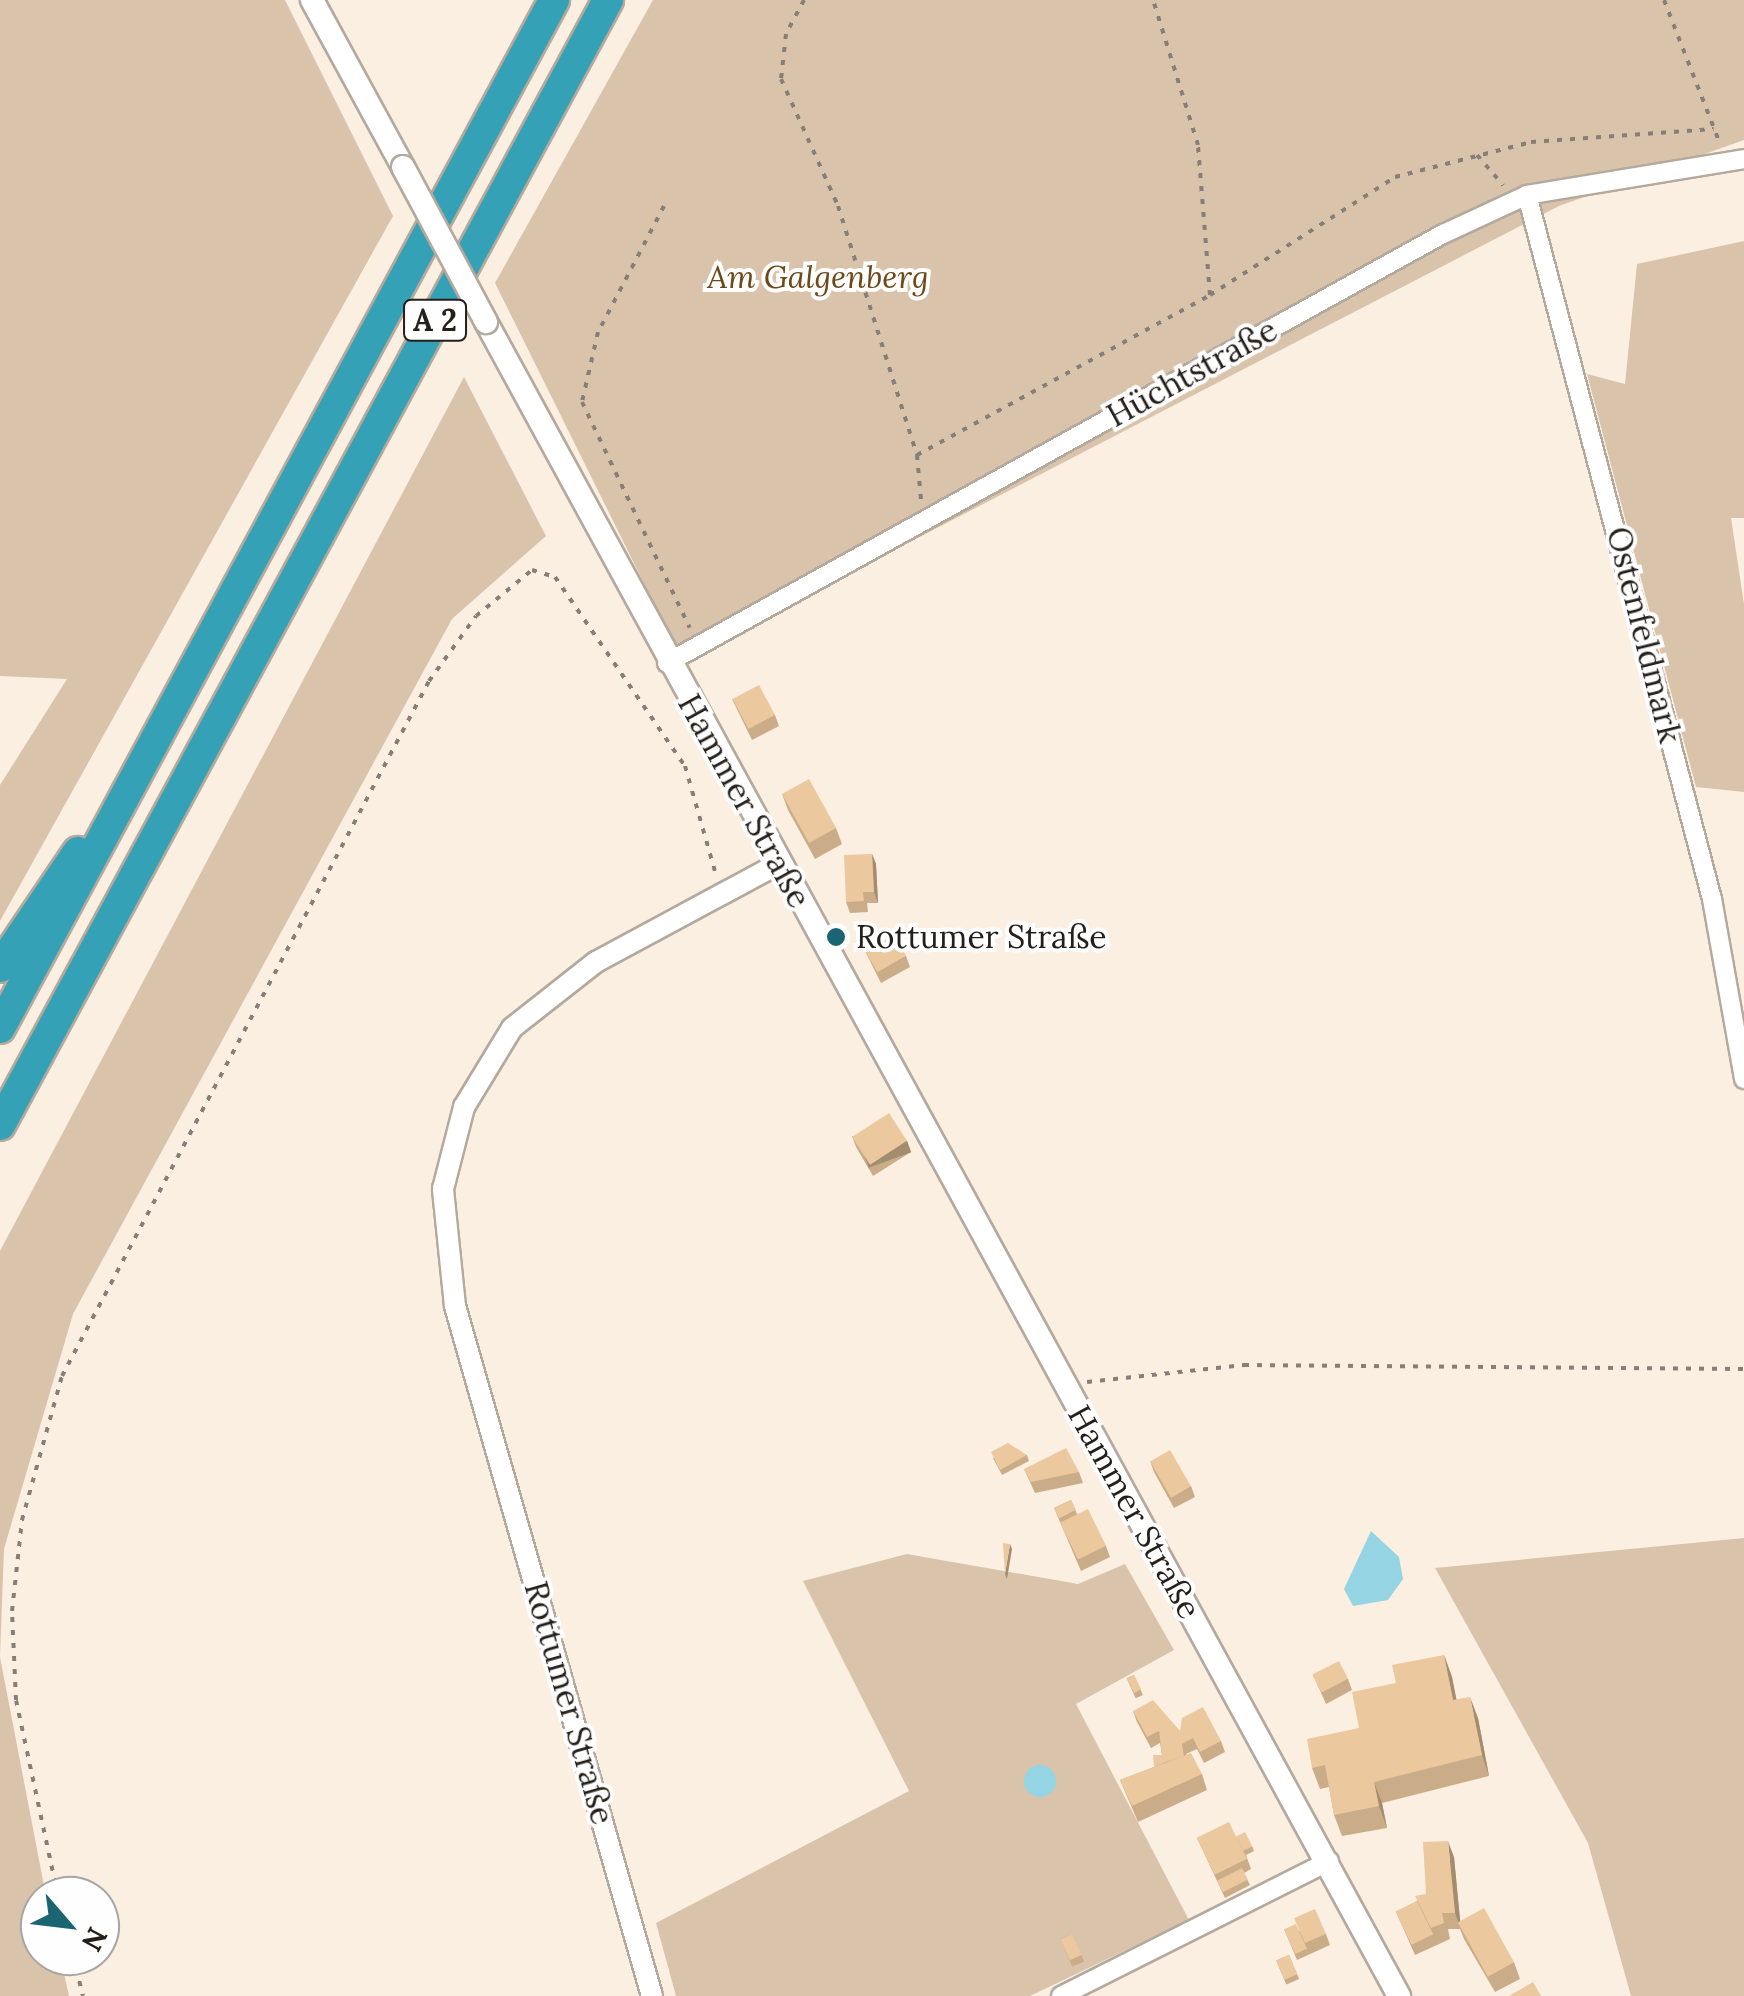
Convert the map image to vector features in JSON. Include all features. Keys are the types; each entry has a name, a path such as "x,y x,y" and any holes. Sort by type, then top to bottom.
{"highway":[{"name":"A 2","path":"0,1028 554,0"},
{"name":"A 2","path":"0,1125 608,0"},
{"path":"0,967 132,783"},
{"path":"0,1143 28,1073"}],"main road":[{"name":"Hammer Straße","path":"312,0 667,663 1400,1996"}],"street":[{"name":"Hüchtstraße","path":"667,663 1521,198 1744,159"},
{"name":"Ostenfeldmark","path":"1521,198 1712,899 1744,1079"},
{"name":"Rottumer Straße","path":"652,1996 454,1306 442,1189 464,1107 512,1028 596,962 780,864"},
{"path":"1061,1996 1329,1862"}],"path":[{"path":"804,0 786,34 781,79 838,206 917,455 924,522"},
{"path":"1153,0 1198,145 1210,295"},
{"path":"917,455 1210,295 1394,177 1477,154 1586,134 1714,129 1664,0"},
{"path":"1477,154 1521,198"},
{"path":"664,206 598,332 582,402 698,646"},
{"path":"54,1876 16,1700 12,1611 22,1520 62,1376 429,682 476,616 532,570 554,577 685,766 725,893"},
{"path":"1062,1384 1262,1364 1744,1369"}],"green space":[{"path":"0,0 285,0 393,216 0,921 0,785 67,679 0,676"},
{"name":"Am Galgenberg","path":"653,0 1744,0 1744,140 1559,206 682,660 495,283"},
{"path":"1744,241 1744,518 1731,518 1744,604 1744,792 1696,787 1587,374 1625,384 1637,264"},
{"path":"464,377 546,536 452,619 73,1314 4,1549 0,1656 0,1251"},
{"path":"1744,1538 1744,1996 1631,1996 1588,1843 1435,1568"},
{"path":"907,1554 1078,1584 1125,1564 1174,1650 1076,1704 1189,1920 1030,1996 676,1996 656,1923 909,1791 803,1581"},
{"path":"0,1657 42,1876 20,1876 20,1976 64,1976 69,1996 0,1996"}],"water":[{"path":"1371,1531 1399,1557 1403,1579 1388,1600 1353,1606 1344,1589"},
{"path":"1040,1765 1051,1770 1056,1781 1051,1792 1040,1797 1029,1792 1024,1781 1029,1770"}],"building":[{"path":"759,685 775,715 748,729 733,699"},
{"path":"809,779 836,828 809,843 782,794"},
{"path":"872,854 874,892 863,892 864,901 846,902 844,855"},
{"path":"894,935 906,956 877,972 865,952"},
{"path":"889,1113 907,1141 870,1165 852,1137"},
{"path":"1008,1443 1027,1455 1000,1470 991,1452"},
{"path":"1066,1448 1079,1472 1031,1482 1024,1469"},
{"path":"1170,1450 1191,1486 1171,1498 1150,1462"},
{"path":"1071,1500 1076,1510 1059,1518 1054,1509"},
{"path":"1088,1509 1106,1546 1078,1559 1060,1523"},
{"path":"1003,1543 1010,1544 1005,1574"},
{"path":"1444,1655 1453,1700 1470,1697 1482,1755 1374,1782 1379,1806 1334,1815 1325,1765 1312,1768 1307,1739 1359,1728 1352,1692 1396,1683 1392,1665"},
{"path":"1339,1661 1348,1679 1321,1692 1312,1675"},
{"path":"1134,1675 1141,1689 1134,1693 1127,1679"},
{"path":"1153,1700 1180,1731 1182,1718 1203,1707 1221,1741 1200,1752 1193,1738 1182,1744 1184,1756 1163,1763 1159,1731 1147,1737 1133,1711"},
{"path":"1191,1753 1202,1774 1132,1806 1120,1780"},
{"path":"1153,1755 1162,1755 1164,1763 1154,1767"},
{"path":"1229,1822 1247,1859 1215,1875 1197,1838"},
{"path":"1245,1832 1252,1846 1243,1851 1236,1837"},
{"path":"1448,1841 1455,1913 1442,1913 1444,1923 1431,1928 1415,1896 1426,1894 1423,1842"},
{"path":"1242,1868 1248,1880 1223,1892 1217,1881"},
{"path":"1417,1901 1433,1934 1412,1945 1395,1912"},
{"path":"1484,1908 1514,1962 1488,1977 1458,1923"},
{"path":"1315,1909 1326,1934 1305,1943 1294,1918"},
{"path":"1296,1924 1307,1949 1295,1954 1284,1929"},
{"path":"1072,1934 1082,1955 1070,1960 1060,1939"},
{"path":"1289,1955 1297,1974 1284,1980 1276,1960"},
{"path":"1533,1982 1541,1996 1509,1996"}],"place":[{"name":"Rottumer Straße","path":"836,937"}]}
